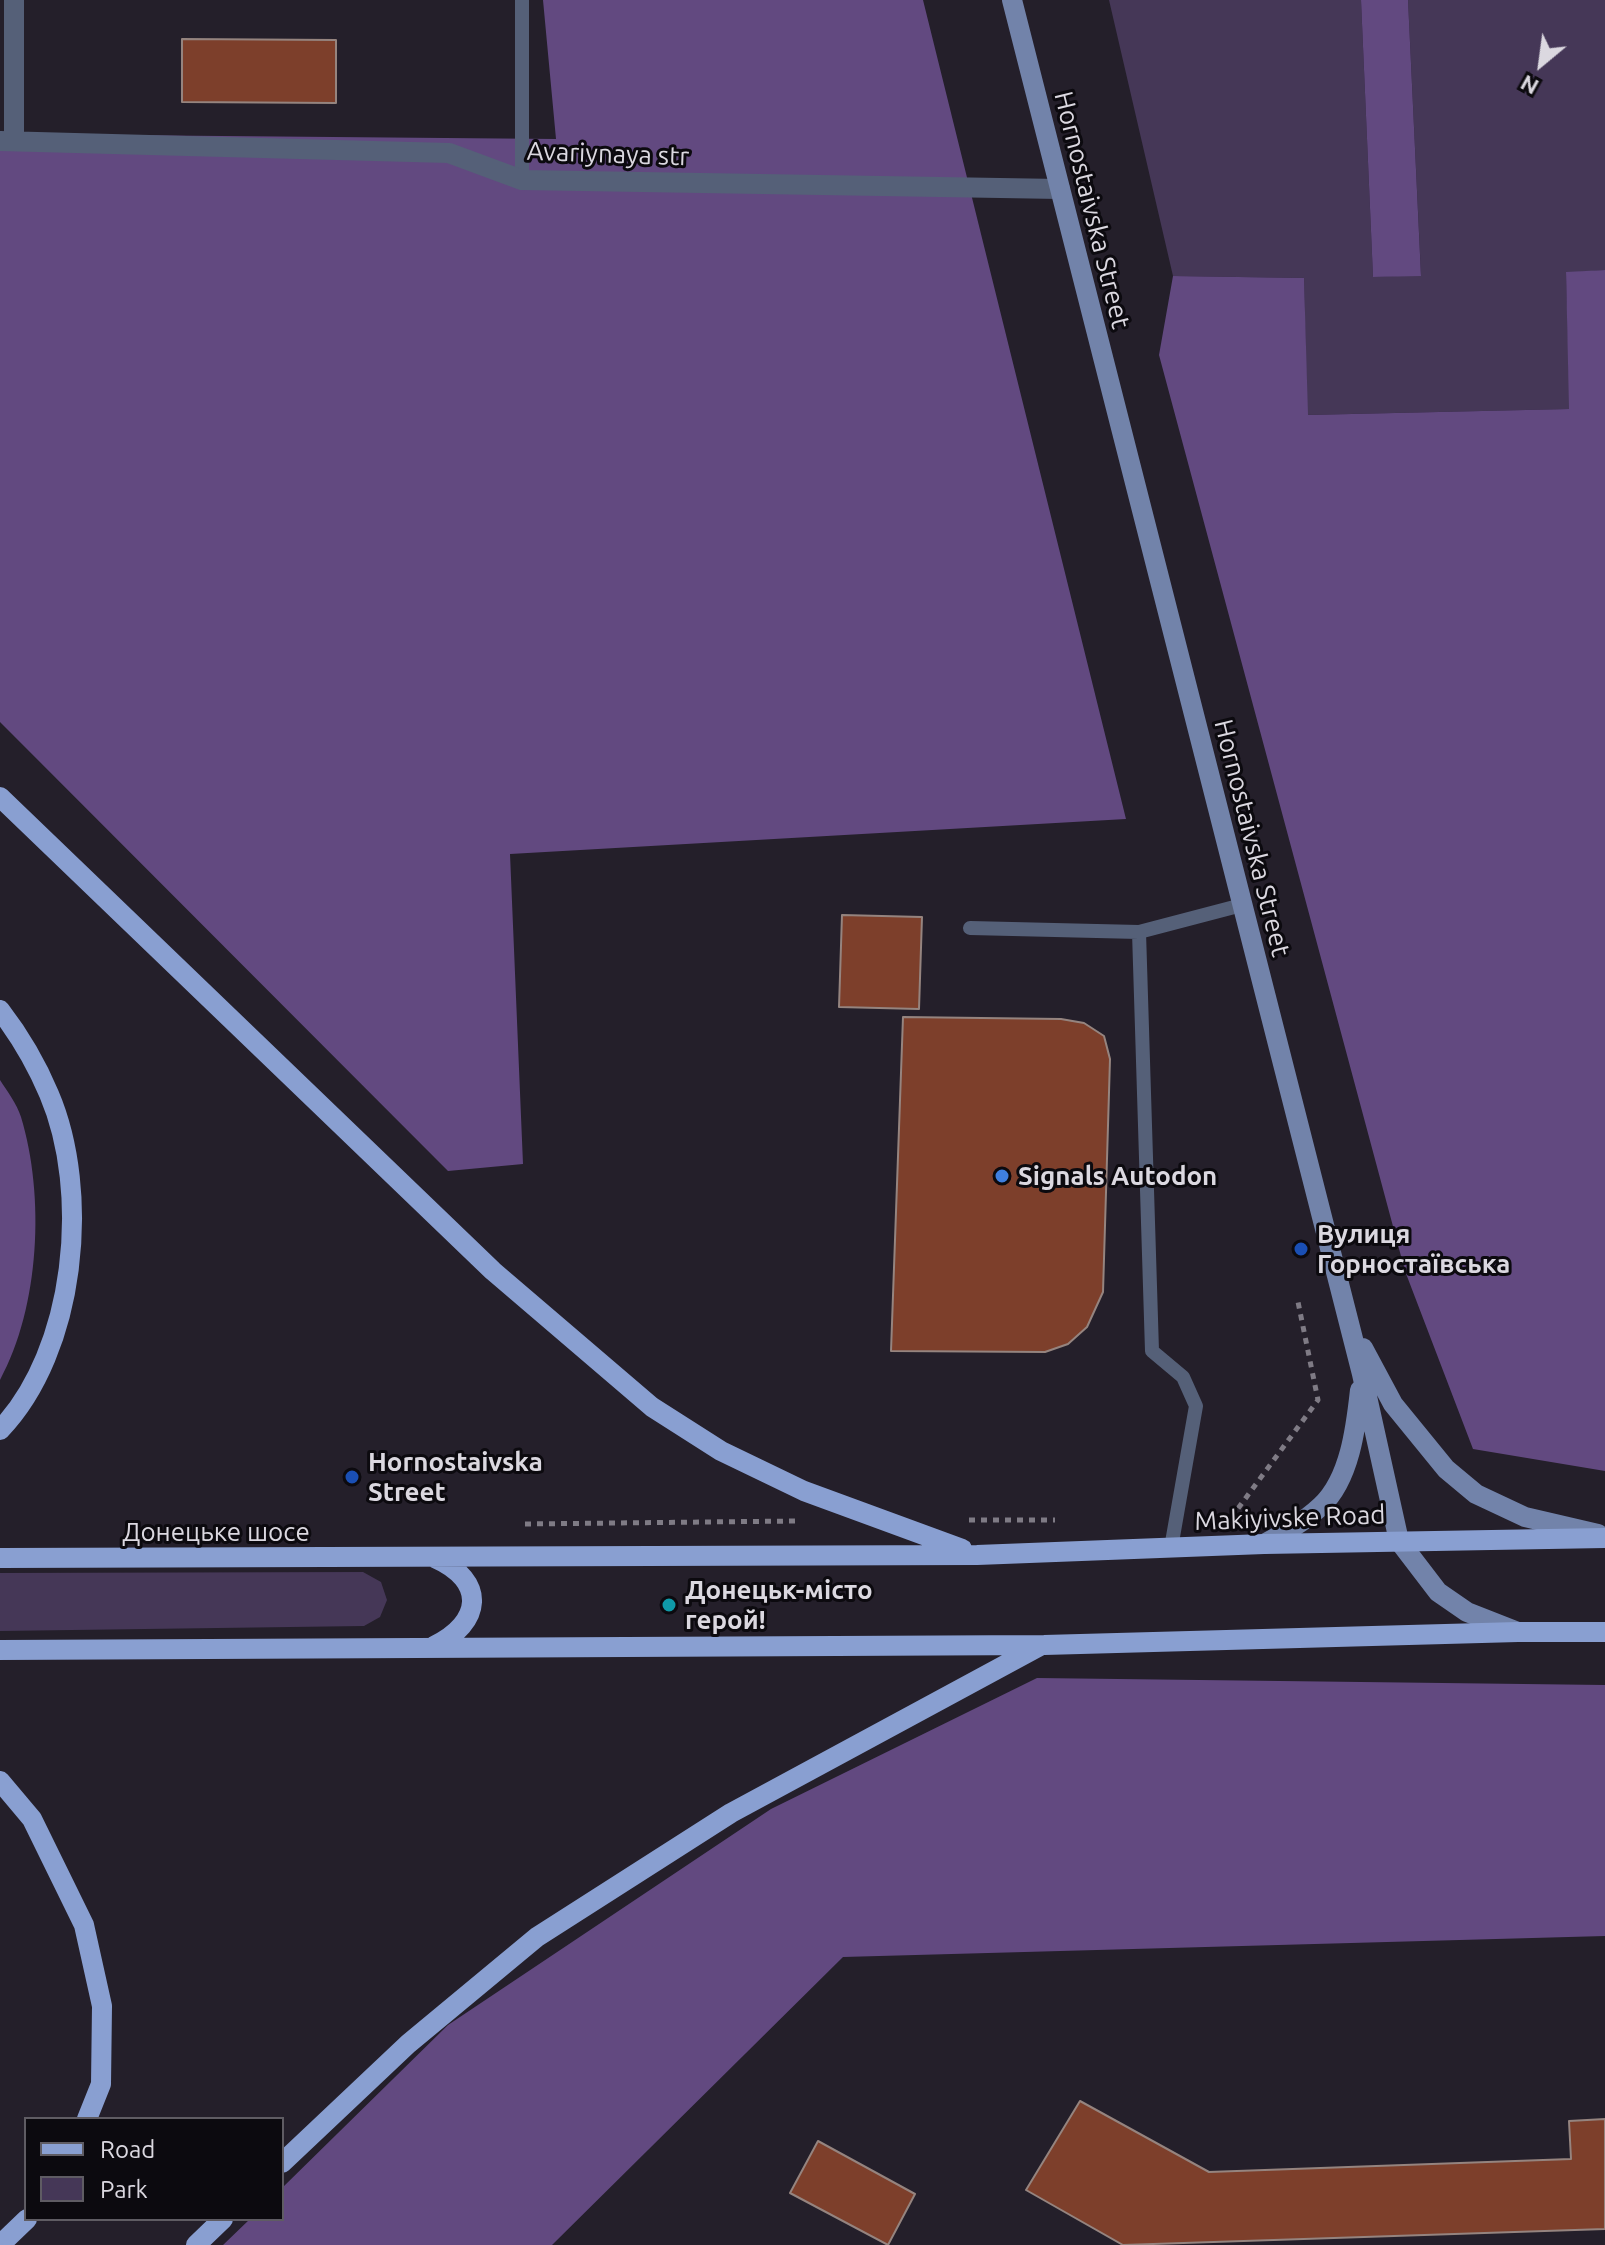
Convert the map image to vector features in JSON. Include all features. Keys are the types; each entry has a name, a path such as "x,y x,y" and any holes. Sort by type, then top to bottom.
{"main road":[{"name":"Hornostaivska Street","path":"1012,0 1362,1374 1399,1541 1438,1592 1467,1612 1518,1632"},
{"path":"0,797 493,1271 652,1407 721,1451 804,1491 977,1555"},
{"path":"0,1010 25,1043 50,1096 65,1148 73,1202 64,1298 52,1341 35,1383 0,1430"},
{"path":"1347,1316 1393,1404 1446,1469 1476,1494 1525,1517 1605,1537"},
{"path":"1264,1544 1296,1526 1324,1504 1338,1481 1356,1423 1362,1374"},
{"name":"Makiyivske Road","path":"433,1557 977,1555 1264,1544 1605,1537"},
{"path":"430,1648 459,1631 468,1620 473,1602 472,1592 460,1572 433,1557"},
{"name":"Донецьке шосе","path":"0,1558 433,1557"},
{"path":"0,1650 1044,1645 1605,1632"},
{"path":"284,2161 408,2044 537,1937 731,1813 1044,1645"},
{"path":"0,1781 32,1819 84,1925 102,2006 101,2084 88,2117"},
{"path":"0,2245 25,2221"},
{"path":"196,2245 221,2221"}],"street":[{"name":"Avariynaya str","path":"14,0 7,141 449,153 522,180 1060,189"}],"lane":[{"path":"522,0 522,180"},
{"path":"970,928 1139,932 1242,905"},
{"path":"1139,932 1152,1351 1183,1377 1196,1406 1171,1548"}],"path":[{"path":"522,1524 804,1521"}],"green space":[{"path":"1109,0 1361,0 1373,277 1421,275 1408,0 1605,0 1605,270 1566,273 1570,409 1307,415 1304,278 1173,276"},
{"path":"363,1572 381,1582 387,1600 380,1617 364,1626 0,1631 0,1573"}],"shaded area":[{"path":"543,0 923,0 1126,819 510,854 523,1164 448,1171 0,722 0,134 556,139"},
{"path":"1361,0 1408,0 1421,276 1373,277"},
{"path":"1605,270 1605,1471 1473,1449 1405,1271 1159,355 1173,276 1304,278 1308,415 1569,409 1566,272"},
{"path":"0,1080 21,1117 29,1148 35,1216 31,1286 24,1319 0,1380"},
{"path":"1037,1678 1605,1685 1605,1936 843,1957 552,2245 223,2245 248,2221 284,2221 284,2186 448,2025 771,1809"}],"building":[{"path":"182,39 336,40 336,103 182,102"},
{"path":"842,915 922,917 919,1009 839,1007"},
{"name":"Signals Autodon","path":"903,1017 1061,1019 1084,1023 1104,1036 1110,1059 1103,1292 1087,1327 1068,1344 1045,1352 891,1351"},
{"path":"1080,2101 1209,2172 1571,2159 1569,2121 1605,2119 1605,2229 1123,2245 1026,2190"},
{"path":"818,2141 915,2194 888,2245 790,2193"}],"place":[{"name":"Signals Autodon","path":"1002,1176"},
{"name":"Вулиця Горностаївська","path":"1301,1249"},
{"name":"Hornostaivska Street","path":"352,1477"},
{"name":"Донецьк-місто герой!","path":"669,1605"}]}
